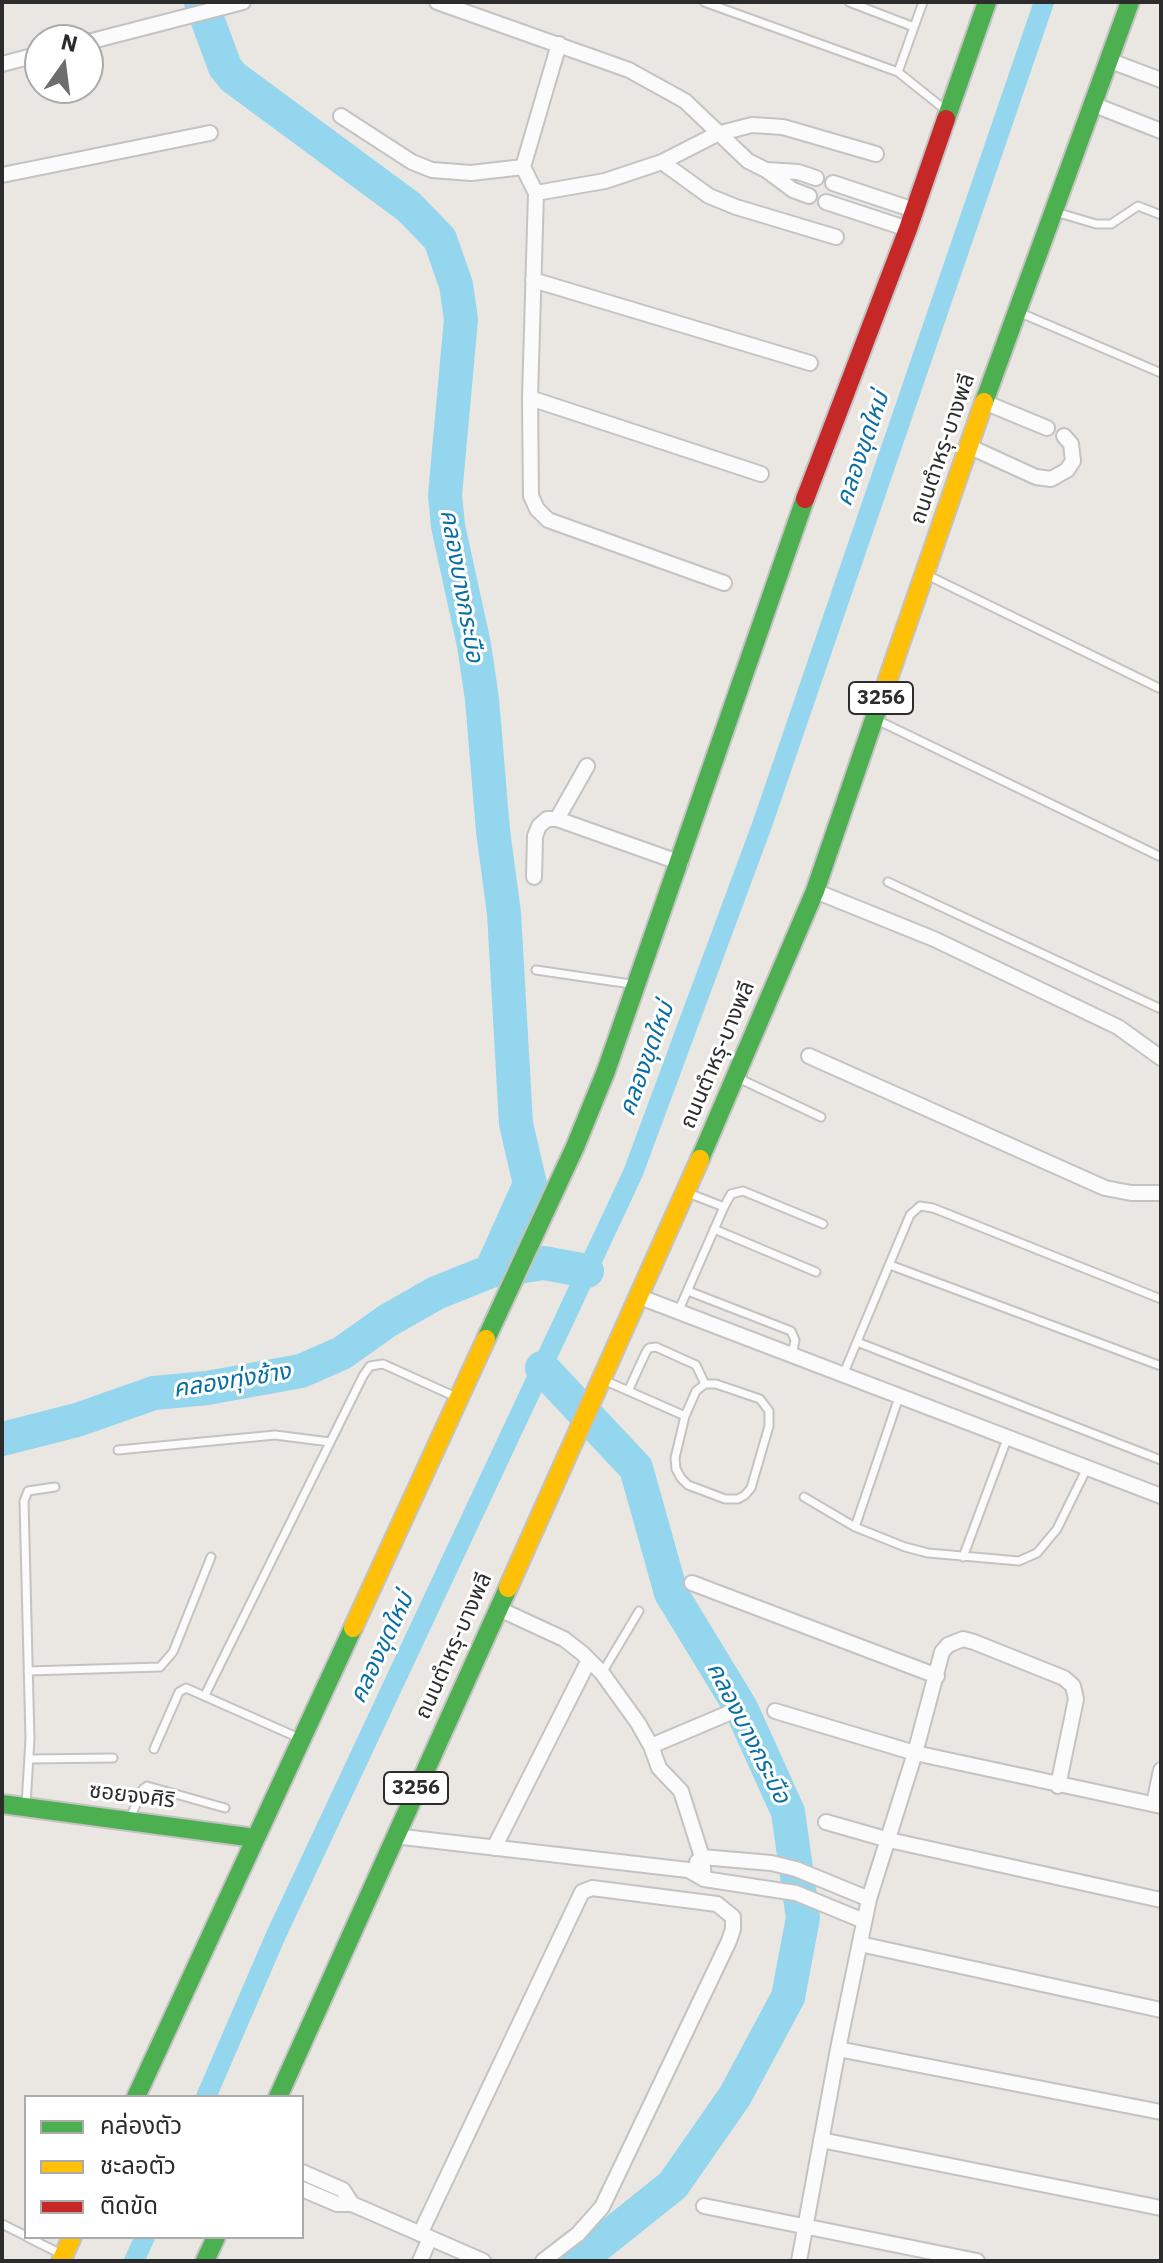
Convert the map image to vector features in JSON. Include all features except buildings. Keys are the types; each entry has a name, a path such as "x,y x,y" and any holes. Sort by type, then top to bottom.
{"main road":[{"path":"137,2095 550,1202 606,1071 681,863 820,456 908,229 987,2"},
{"name":"ถนนตำหรุ-บางพลี","path":"279,2095 640,1297 815,891 968,446 1130,2"},
{"name":"ซอยจงศิริ","path":"2,1804 255,1838"},
{"path":"62,2258 71,2239"},
{"path":"205,2261 215,2239"}],"street":[{"path":"104,38 243,2"},
{"path":"437,2 629,70 685,101 748,161 793,190 809,196"},
{"path":"559,44 523,167 536,193 530,398 531,496 537,509 548,520 724,583"},
{"path":"2,64 24,58"},
{"path":"1108,60 1161,80"},
{"path":"1092,104 1161,131"},
{"path":"341,116 412,162 432,170 471,173 523,167"},
{"path":"536,193 605,181 662,162 717,134 752,125 783,127 876,154"},
{"path":"2,175 210,133"},
{"path":"662,162 709,196 836,237"},
{"path":"766,170 798,172 816,178"},
{"path":"833,183 914,210"},
{"path":"826,202 908,229"},
{"path":"533,280 810,363"},
{"path":"530,398 761,474"},
{"path":"984,402 1047,428"},
{"path":"968,446 1036,477 1051,479 1067,470 1073,461 1071,444 1064,436"},
{"path":"557,819 587,766"},
{"path":"534,877 535,836 539,826 547,819 557,819 681,863"},
{"path":"815,891 934,939 1104,1020 1161,1058"},
{"path":"809,1056 1105,1188 1131,1193 1161,1193"},
{"path":"640,1297 1161,1496"},
{"path":"692,1583 937,1676"},
{"path":"497,1608 564,1639 602,1673 651,1746 659,1768 681,1791 702,1857 704,1879"},
{"path":"799,2261 869,1899 915,1753 942,1652 948,1645 963,1639 1064,1678 1073,1686 1076,1699 1058,1786"},
{"path":"494,1848 589,1660"},
{"path":"775,1711 915,1753 1158,1805 1161,1770"},
{"path":"651,1746 729,1713"},
{"path":"826,1822 889,1840 1161,1900"},
{"path":"394,1836 688,1870 704,1879 796,1893 864,1921"},
{"path":"688,1870 702,1857 771,1863 796,1869 869,1899"},
{"path":"420,2261 425,2236 582,1892 592,1888 717,1904 733,1917 729,1941 602,2207 578,2234 543,2261"},
{"path":"860,1944 1161,2010"},
{"path":"838,2049 1161,2112"},
{"path":"821,2140 1161,2208"},
{"path":"304,2173 343,2190 352,2204"},
{"path":"304,2190 337,2204 352,2204 483,2261"},
{"path":"704,2206 977,2261"}],"lane":[{"path":"704,2 898,72 948,112"},
{"path":"849,2 914,27"},
{"path":"898,72 923,2"},
{"path":"1053,211 1096,224 1111,224 1138,206 1161,215"},
{"path":"1017,312 1161,373"},
{"path":"925,574 1161,689"},
{"path":"874,719 1161,857"},
{"path":"888,882 1161,1009"},
{"path":"536,970 637,985"},
{"path":"734,1076 821,1117"},
{"path":"678,1312 731,1194 743,1191 823,1224"},
{"path":"686,1192 724,1207"},
{"path":"843,1375 910,1215 920,1206 933,1208 1161,1299"},
{"path":"714,1229 816,1272"},
{"path":"890,1265 1161,1366"},
{"path":"688,1291 791,1331 795,1340 792,1356"},
{"path":"857,1342 1161,1460"},
{"path":"628,1391 646,1352 656,1347 696,1365 705,1384"},
{"path":"205,1695 370,1366 383,1364 459,1399"},
{"path":"602,1381 685,1416"},
{"path":"705,1384 716,1384 760,1399 769,1411 769,1426 751,1488 745,1495 738,1499 725,1499 688,1485 681,1478 675,1458 685,1416 696,1391 705,1384"},
{"path":"855,1527 899,1397"},
{"path":"118,1450 263,1435 330,1442"},
{"path":"963,1557 1007,1439"},
{"path":"804,1497 855,1527 905,1547 928,1553 1019,1561 1037,1553 1057,1529 1087,1468"},
{"path":"26,1807 29,1759 24,1501 28,1491 55,1487"},
{"path":"28,1671 160,1667 173,1652 211,1557"},
{"path":"602,1673 639,1611"},
{"path":"154,1749 179,1692 186,1688 301,1739"},
{"path":"29,1759 113,1758"},
{"path":"129,1820 147,1786 225,1808"},
{"path":"2,2224 24,2235"},
{"path":"30,2239 62,2258"}],"waterway":[{"name":"คลองบางกระบือ","path":"201,2 225,67 233,77 409,207 440,239 456,285 461,319 445,495 448,526 474,645 482,699 493,831 504,913 516,1124 530,1184 491,1271"},
{"name":"คลองขุดใหม่","path":"207,2095 276,1935 633,1173 762,825 1044,2"},
{"name":"คลองทุ่งช้าง","path":"2,1439 77,1420 154,1393 207,1388 301,1371 342,1353 387,1321 436,1293 491,1271 544,1263 587,1271"},
{"name":"คลองบางกระบือ","path":"542,1368 636,1468 671,1593 741,1708 788,1812 803,1918 788,1997 735,2096 673,2185 578,2261"},
{"name":"คลองขุดใหม่","path":"134,2261 144,2239"}],"traffic: fast":[{"path":"946,119 987,2"},
{"path":"984,402 1130,2"},
{"path":"486,1339 575,1147 606,1071 805,499"},
{"path":"700,1159 815,891 881,699"},
{"path":"279,2095 508,1588"},
{"path":"137,2095 353,1628"},
{"path":"2,1804 255,1838"},
{"path":"205,2261 215,2239"}],"traffic: slow":[{"path":"881,699 984,402"},
{"path":"508,1588 700,1159"},
{"path":"353,1628 486,1339"},
{"path":"61,2261 71,2239"}],"traffic: jam":[{"path":"805,499 908,229 946,119"}]}
